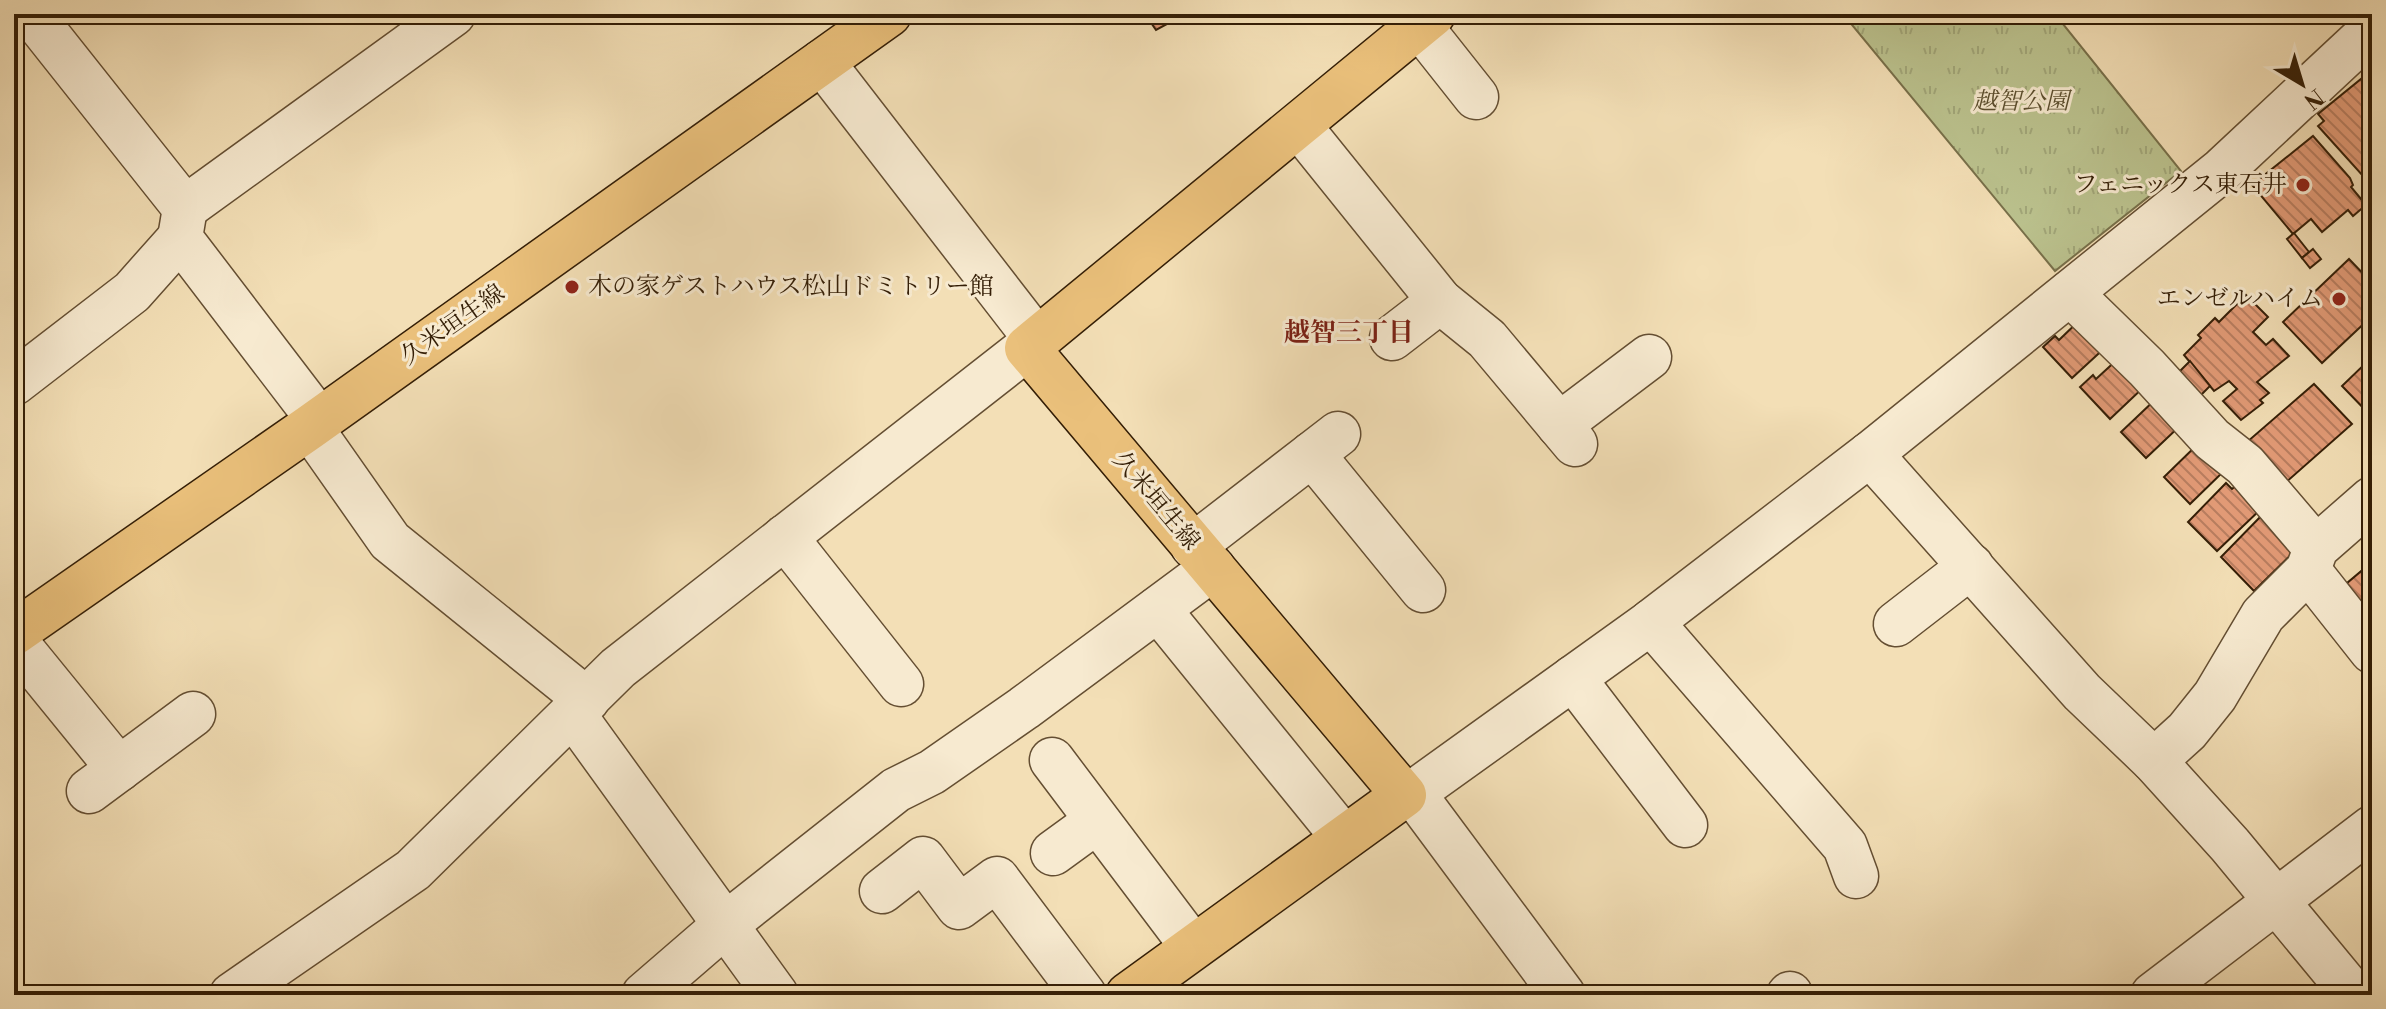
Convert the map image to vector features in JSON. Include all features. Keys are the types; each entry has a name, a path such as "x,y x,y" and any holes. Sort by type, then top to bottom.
{"main road":[{"name":"久米垣生線","path":"14,633 889,14"},
{"path":"1032,344 1426,20"},
{"name":"久米垣生線","path":"1032,344 1203,557 1408,794"},
{"path":"1128,995 1408,794"}],"street":[{"path":"31,14 183,223 390,541 580,707 725,925 776,995"},
{"path":"14,383 132,292 183,223 453,14"},
{"path":"1563,995 1408,794 1651,622 1870,454 2222,170 2372,28 2366,14"},
{"path":"1426,20 1476,97"},
{"path":"232,995 413,870 618,668 1032,344 822,62"},
{"path":"1299,126 1440,301 1487,339 1567,435 1649,357"},
{"path":"2070,293 2147,368 2212,439 2245,465 2372,651"},
{"path":"1392,338 1440,301"},
{"path":"644,995 725,925 896,790 932,772 1158,609 1203,557 1325,444 1423,590"},
{"path":"1870,454 2082,692 2154,761 2230,845 2273,901 2354,995"},
{"path":"2154,761 2187,731 2215,696 2263,615 2312,559 2372,499"},
{"path":"785,537 901,684"},
{"path":"1896,624 1971,566"},
{"path":"1158,609 1344,838"},
{"path":"1651,622 1845,846 1856,876"},
{"path":"14,640 104,780 193,714"},
{"path":"1573,678 1685,825"},
{"path":"1052,760 1193,947"},
{"path":"1053,853 1097,821"},
{"path":"2153,995 2372,828"},
{"path":"882,891 923,859 959,907 997,879 1084,995"}],"green space":[{"name":"越智公園","path":"1843,14 2055,14 2181,171 2055,271"}],"building":[{"path":"1145,14 1179,14 1180,17 1156,30"},
{"path":"2361,79 2372,92 2372,186 2318,126 2324,121 2318,114"},
{"name":"フェニックス東石井","path":"2313,136 2350,178 2351,187 2366,205 2353,216 2348,210 2322,232 2311,219 2293,234 2252,185"},
{"path":"2294,233 2309,252 2302,258 2287,239"},
{"path":"2313,249 2321,259 2310,268 2302,258"},
{"name":"エンゼルハイム","path":"2349,259 2372,283 2372,316 2322,363 2283,322"},
{"path":"2246,295 2268,317 2253,332 2266,345 2273,339 2289,356 2257,382 2269,393 2260,400 2263,403 2241,420 2223,401 2237,389 2229,381 2214,391 2184,355 2215,318 2219,322"},
{"path":"2083,317 2109,344 2072,378 2043,347 2055,336 2059,340"},
{"path":"2120,357 2146,385 2110,419 2080,387 2093,375 2096,379"},
{"path":"2372,357 2372,417 2342,386"},
{"path":"2190,361 2210,386 2198,398 2176,375"},
{"path":"2314,384 2352,424 2284,484 2247,442"},
{"path":"2158,397 2183,423 2146,458 2121,432"},
{"path":"2200,442 2226,469 2190,504 2164,477"},
{"path":"2226,483 2232,489 2239,483 2263,507 2217,551 2188,522"},
{"path":"2266,511 2300,546 2254,591 2221,557"},
{"path":"2372,562 2372,628 2340,589"}],"place":[{"name":"フェニックス東石井","path":"2303,185"},
{"name":"木の家ゲストハウス松山ドミトリー館","path":"572,287"},
{"name":"エンゼルハイム","path":"2339,299"}],"district":[{"name":"越智三丁目","path":"1349,333"}]}
